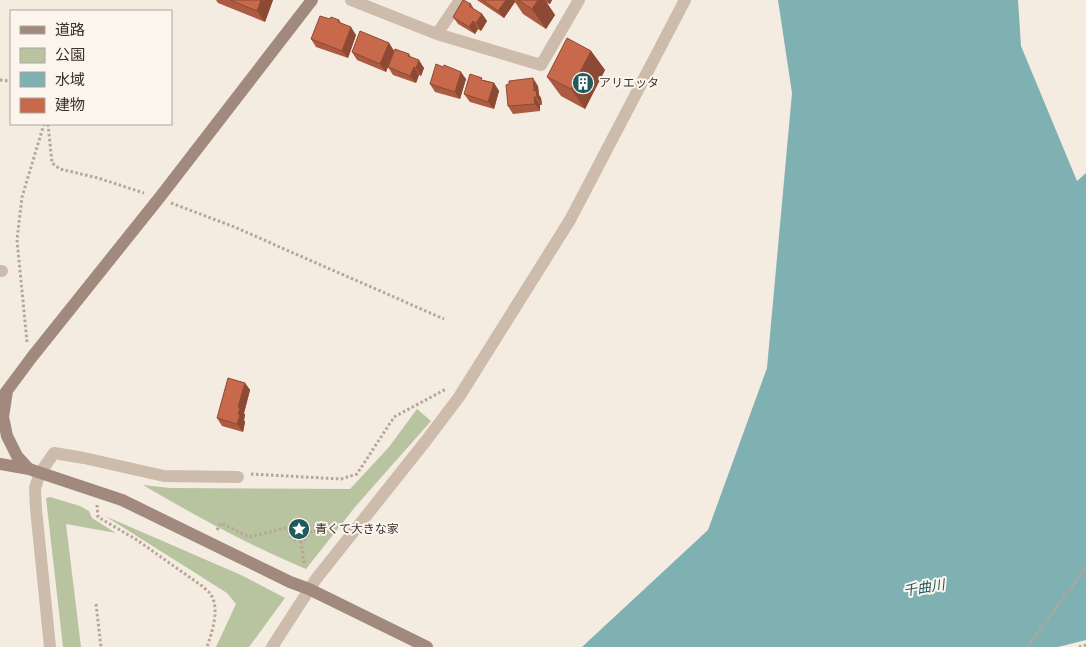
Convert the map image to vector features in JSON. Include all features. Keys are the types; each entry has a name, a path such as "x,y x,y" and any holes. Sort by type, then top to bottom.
{"street":[{"path":"34,471 17,456 7,436 3,416 3,396 32,357 160,198 312,0"},
{"path":"350,0 437,34 541,65 579,0"},
{"path":"437,34 460,0"},
{"path":"272,647 326,566 459,397 570,220 685,0"},
{"path":"50,647 34,488 34,471 54,453 164,476 238,477"},
{"path":"0,464 34,471 122,500 427,647"}],"path":[{"path":"32,357 26,339 17,240 22,197 44,125"},
{"path":"48,125 52,163 60,168 160,198 232,226 444,319"},
{"path":"238,477 247,474 341,479 357,474 394,417 454,384 468,382"},
{"path":"99,492 98,517 137,540 212,595 215,616 212,634 207,647"},
{"path":"215,533 221,523 249,537 290,528 295,522 306,524 309,532 307,537 298,540 292,537 290,528"},
{"path":"309,532 333,529"},
{"path":"301,540 304,564"},
{"path":"1028,647 1086,566"},
{"path":"96,604 101,647"},
{"path":"1079,647 1086,645"}],"green space":[{"path":"417,409 431,421 355,507 306,569 223,530 143,485 170,488 350,489 389,447"},
{"path":"50,497 80,506 89,511 92,518 116,533 66,524 81,647 63,647 46,498"},
{"path":"105,516 241,575 285,598 249,647 216,647 236,604 227,593"}],"water":[{"name":"千曲川","path":"778,0 1018,0 1021,46 1077,181 1086,173 1086,640 1058,647 582,647 708,530 767,368 792,93"}],"building":[{"path":"230,0 261,0 257,11"},
{"path":"463,0 471,4 469,6 482,14 476,23 473,21 469,27 453,17"},
{"path":"483,0 506,0 498,11"},
{"path":"518,0 538,0 532,9"},
{"path":"320,16 330,19 331,17 351,27 342,51 311,39"},
{"path":"360,31 389,43 380,64 352,52"},
{"path":"567,38 591,51 571,89 547,77"},
{"path":"395,49 419,60 410,76 388,67"},
{"path":"436,64 461,72 455,92 430,84"},
{"path":"470,74 482,78 481,80 494,83 488,102 464,94"},
{"path":"533,78 534,91 536,90 537,97 534,97 535,104 508,106 506,85 509,84 509,81"},
{"path":"228,378 245,383 238,407 240,408 238,414 240,415 237,424 217,418"}],"place":[{"name":"アリエッタ","path":"583,83"},
{"name":"青くて大きな家","path":"299,529"}]}
